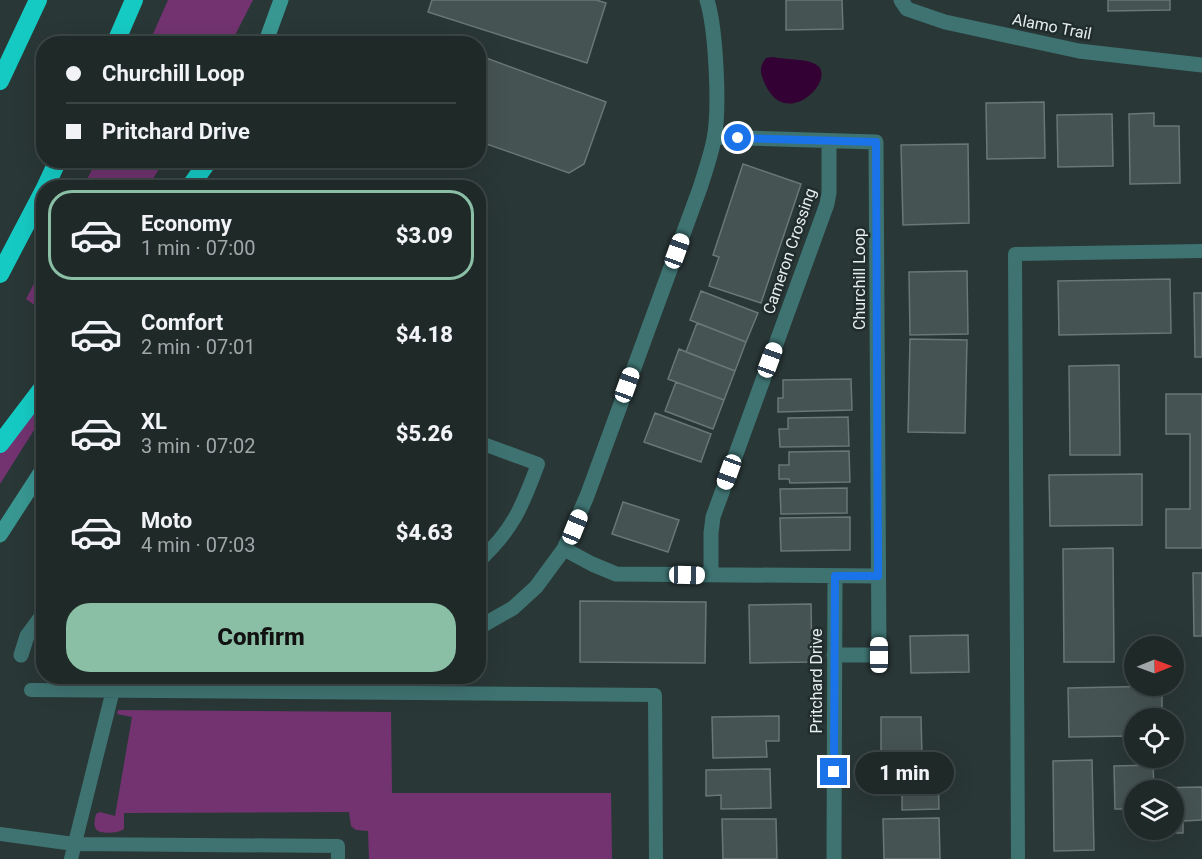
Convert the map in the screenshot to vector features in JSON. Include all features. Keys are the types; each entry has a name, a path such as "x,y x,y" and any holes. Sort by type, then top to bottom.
{"highway":[{"path":"0,81 38,0"},
{"path":"118,36 134,0"},
{"path":"0,274 36,204"},
{"path":"0,444 36,397"}],"main road":[{"path":"268,36 281,0"},
{"path":"0,535 36,479"}],"street":[{"path":"486,623 513,608 536,587 564,549 587,496 700,188 715,137 716,116 713,38 707,0"},
{"name":"Alamo Trail","path":"901,1 907,9 945,22 1079,51 1202,65"},
{"name":"Churchill Loop","path":"715,137 876,142 879,655 834,655"},
{"name":"Cameron Crossing","path":"711,575 713,517 827,204 829,141"},
{"path":"564,549 616,574 878,576"},
{"name":"Pritchard Drive","path":"834,859 835,576"},
{"path":"21,655 27,636 36,624"}],"lane":[{"path":"1018,859 1015,254 1202,251"},
{"path":"486,445 538,464 512,526 486,555"},
{"path":"31,690 655,695 656,859"},
{"path":"71,859 113,690"},
{"path":"0,834 74,843 338,846 338,859"}],"shaded area":[{"path":"168,0 253,0 235,36 152,36"},
{"path":"773,57 815,64 821,70 821,79 816,89 808,97 797,102 786,103 774,98 765,84 761,70 766,58"},
{"path":"93,168 160,168 152,180 87,180"},
{"path":"36,280 36,306 26,299"},
{"path":"30,411 36,415 36,427 0,484 0,454"},
{"path":"118,710 391,712 392,793 611,793 612,859 369,859 368,831 356,830 351,826 349,812 124,813 124,829 101,832 95,827 96,814 100,812 115,816 132,717 117,714"}],"building":[{"path":"432,0 596,0 606,3 587,63 428,12"},
{"path":"786,0 842,0 843,29 786,30"},
{"path":"1108,0 1170,0 1170,10 1108,11"},
{"path":"486,58 606,102 584,164 569,173 486,144"},
{"path":"1044,102 1045,158 987,159 986,103"},
{"path":"1154,113 1154,126 1179,126 1180,183 1130,184 1129,114"},
{"path":"1112,114 1113,166 1058,167 1057,115"},
{"path":"968,144 969,223 903,225 901,145"},
{"path":"743,164 801,184 761,303 709,286 719,257 713,255"},
{"path":"967,271 968,334 910,335 909,272"},
{"path":"1170,279 1171,333 1059,335 1058,281"},
{"path":"701,291 758,313 746,342 690,320"},
{"path":"1194,293 1202,293 1202,357 1195,357"},
{"path":"697,323 746,342 735,371 686,352"},
{"path":"910,339 967,340 965,433 908,432"},
{"path":"679,349 735,371 724,400 668,379"},
{"path":"1119,365 1120,455 1070,455 1069,366"},
{"path":"851,379 852,410 778,412 778,398 783,398 783,380"},
{"path":"676,382 724,400 713,429 665,411"},
{"path":"1166,394 1202,394 1202,548 1166,548 1166,509 1190,509 1190,434 1166,434"},
{"path":"655,413 711,434 701,462 644,442"},
{"path":"848,417 849,446 780,447 779,429 788,429 788,418"},
{"path":"849,451 850,482 790,483 789,479 779,479 779,465 789,465 789,452"},
{"path":"1142,474 1142,525 1050,526 1049,475"},
{"path":"847,488 847,513 781,514 780,489"},
{"path":"623,502 679,520 668,552 612,534"},
{"path":"850,517 850,550 781,551 780,518"},
{"path":"1113,548 1114,662 1064,662 1063,549"},
{"path":"1193,573 1202,573 1202,636 1194,636"},
{"path":"580,601 706,602 705,663 580,662"},
{"path":"811,604 812,662 750,663 749,605"},
{"path":"968,635 969,672 911,673 910,636"},
{"path":"1124,687 1124,696 1162,696 1162,708 1124,708 1124,736 1069,737 1068,688"},
{"path":"779,716 779,741 766,741 767,757 713,758 712,717"},
{"path":"881,717 921,717 922,756 881,756"},
{"path":"1092,760 1094,850 1054,851 1053,761"},
{"path":"1114,766 1153,768 1154,780 1124,780 1124,809 1115,809"},
{"path":"770,769 771,808 721,809 721,795 706,796 706,770"},
{"path":"938,769 939,809 902,810 902,792 880,792 880,770"},
{"path":"1184,787 1202,787 1202,820 1184,821"},
{"path":"939,818 940,859 884,859 883,819"},
{"path":"722,819 776,819 777,859 723,859"}],"route":[{"path":"738,138 876,142 878,576 835,576 834,772"}]}
